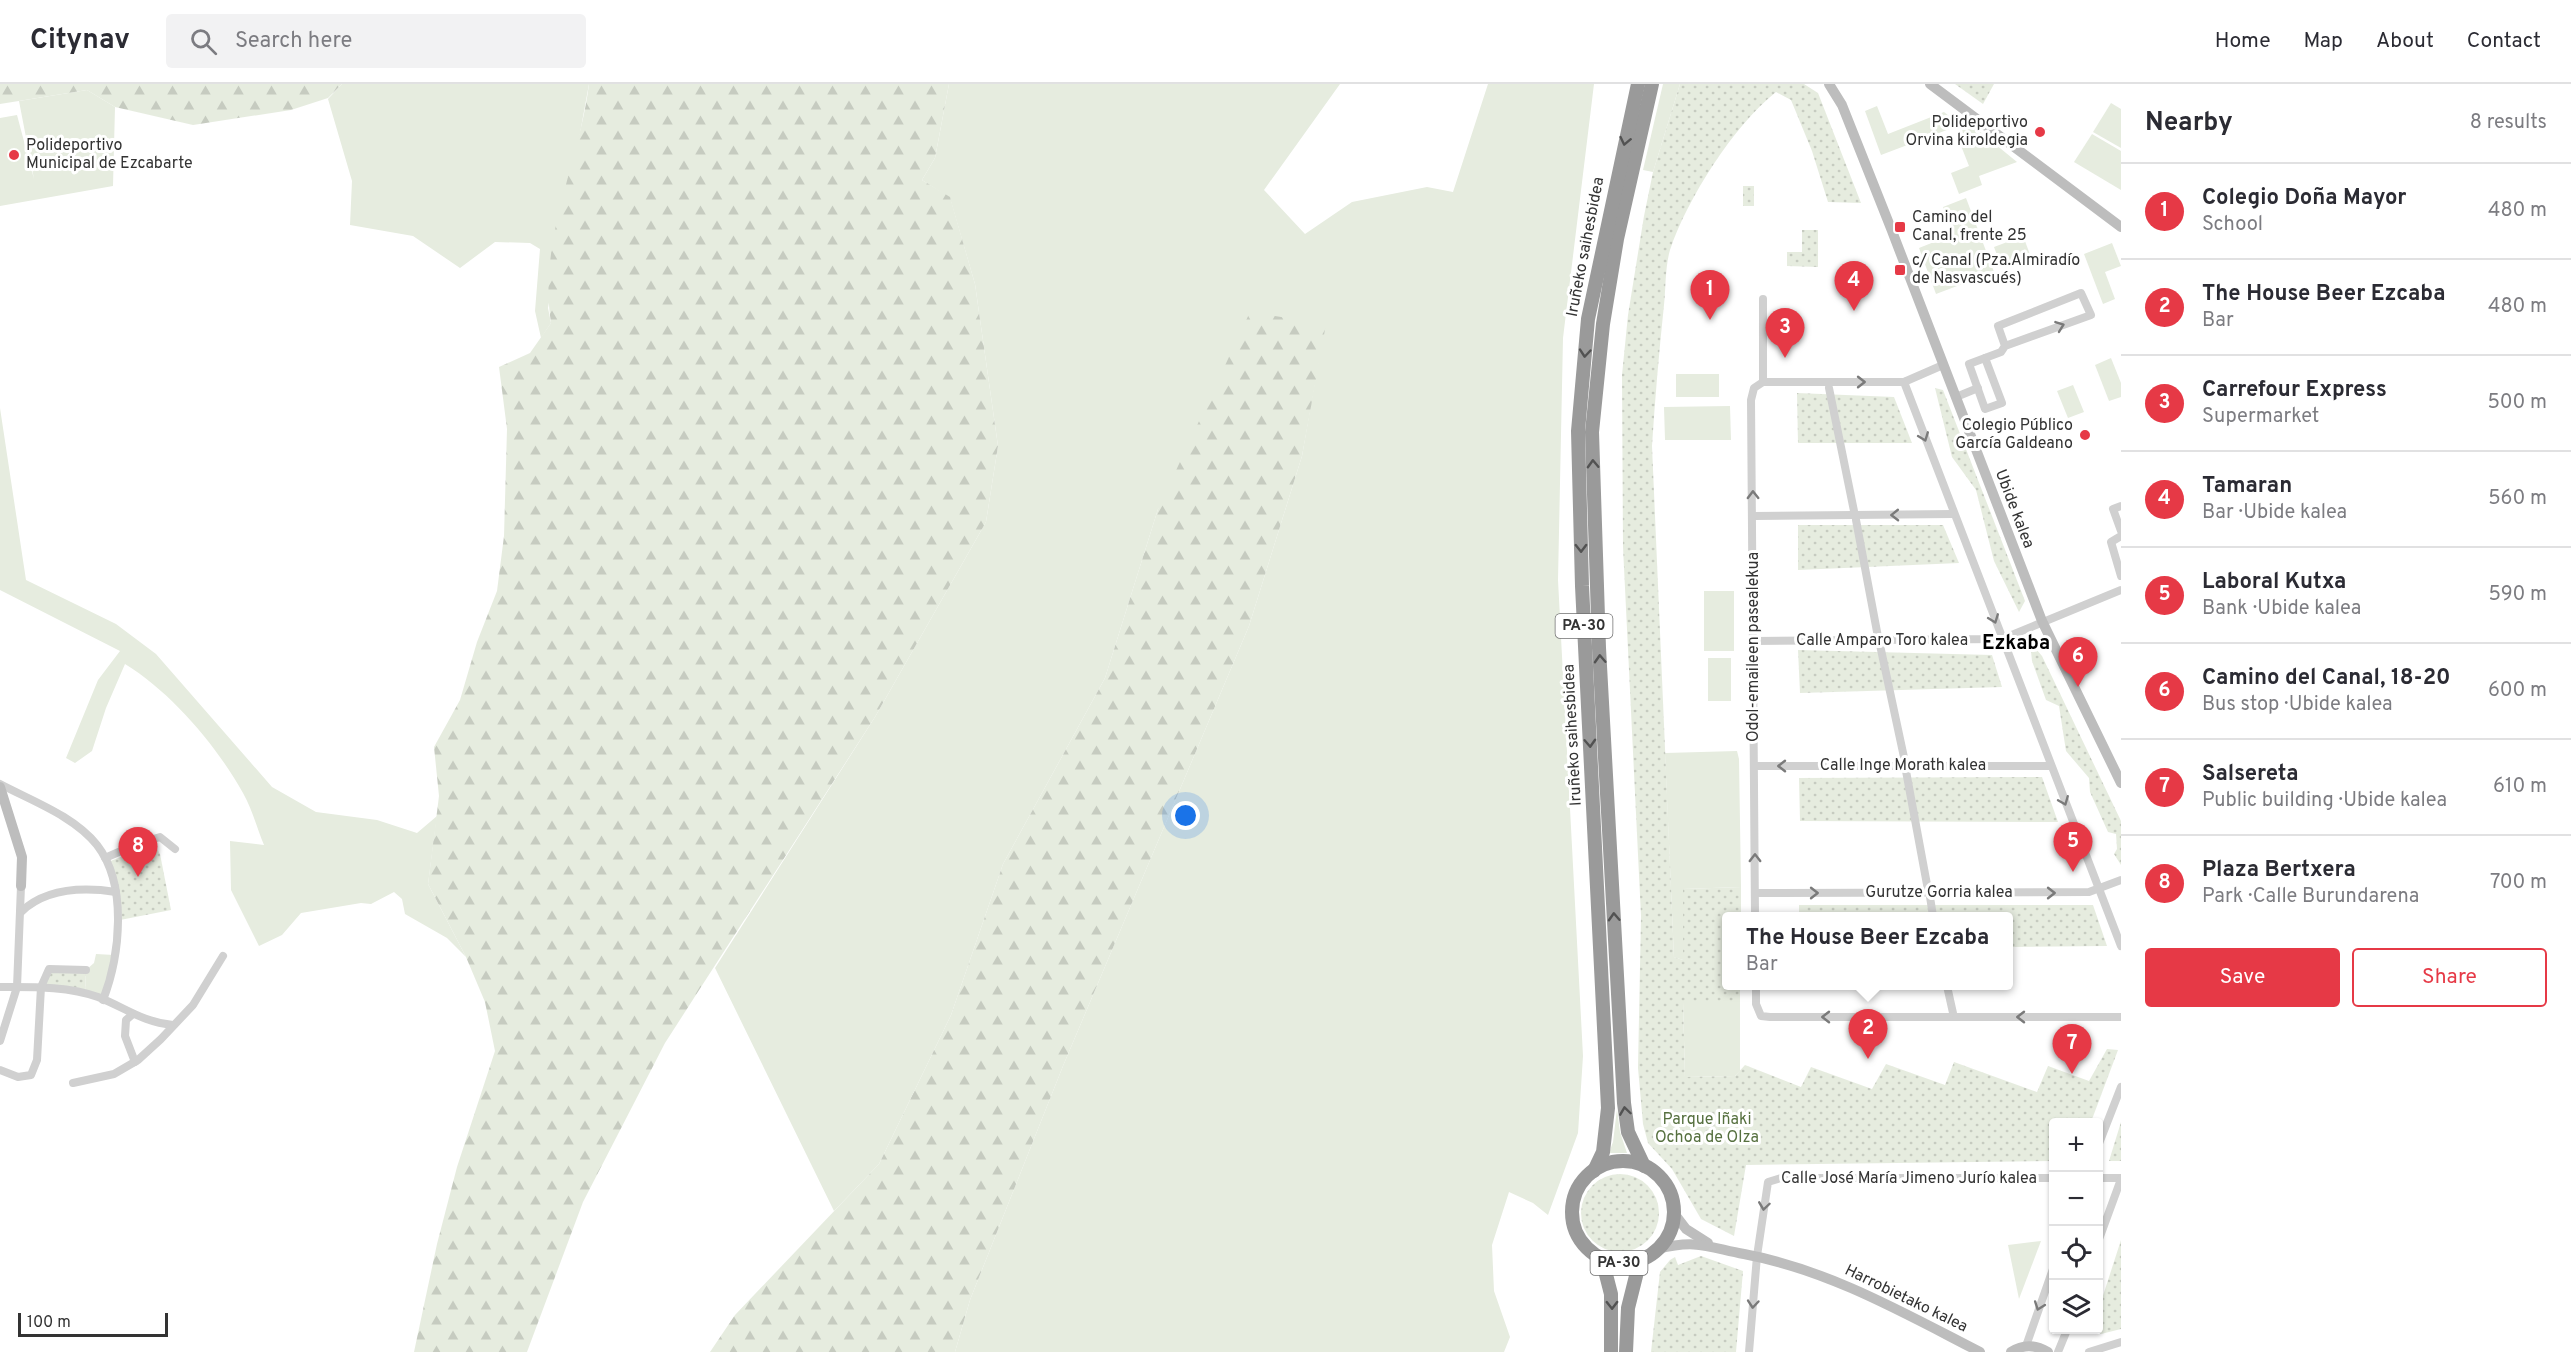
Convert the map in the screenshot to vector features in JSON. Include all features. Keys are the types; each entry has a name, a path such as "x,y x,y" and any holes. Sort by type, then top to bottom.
{"highway":[{"name":"Iruñeko saihesbidea","path":"1594,1171 1603,1152 1608,1108 1582,586 1578,431 1588,319 1638,84"},
{"name":"Iruñeko saihesbidea","path":"1644,1166 1628,1132 1624,1103 1599,648 1592,432 1603,324 1617,239 1652,84"},
{"path":"1594,1171 1609,1163 1627,1162 1644,1166"},
{"name":"PA-30","path":"1594,1171 1579,1188 1572,1209 1574,1225 1579,1239 1589,1250 1602,1259 1614,1263 1640,1260 1659,1249 1672,1226 1671,1198 1665,1185 1656,1174 1644,1166"},
{"name":"PA-30","path":"1602,1259 1611,1294 1611,1352"},
{"name":"PA-30","path":"1626,1352 1628,1308 1640,1260"}],"street":[{"name":"Ubide kalea","path":"1829,84 1842,105 2042,621 2121,783"},
{"name":"Ubide kalea","path":"1841,84 1842,105"},
{"path":"1930,84 2121,227"},
{"path":"1985,358 2002,403 1985,409 1969,364 1985,358 2001,352 2006,346 2091,315 2081,293 1998,326 2006,346"},
{"name":"Odol-emaileen pasealekua","path":"1755,912 1754,516 1751,400 1754,388 1763,382 1762,299"},
{"path":"1763,382 1904,382 1943,365"},
{"path":"1904,382 2121,946"},
{"path":"1829,388 1854,511"},
{"path":"1956,397 1978,388"},
{"path":"2121,506 2114,509 2121,531"},
{"path":"1754,516 1953,514"},
{"path":"1856,520 1905,762"},
{"path":"2121,536 2110,542 2121,576"},
{"name":"Calle Amparo Toro kalea","path":"1754,641 2002,639 2121,590"},
{"name":"Calle Inge Morath kalea","path":"1755,766 2050,766"},
{"path":"1906,771 1933,912"},
{"path":"0,786 55,813 77,827 96,844 105,858 116,892 120,920 111,982 104,1000"},
{"path":"0,786 22,857 17,987 0,1041"},
{"path":"105,858 160,837 175,849"},
{"name":"Gurutze Gorria kalea","path":"1755,893 2089,892 2121,880"},
{"path":"21,912 41,897 59,892 94,889 116,892"},
{"path":"73,1083 114,1074 135,1062 161,1039 193,1005 223,956"},
{"path":"0,1070 18,1077 31,1075 37,1060 41,987 49,969 86,970"},
{"path":"0,987 41,987 85,993 152,1023 173,1025"},
{"path":"1756,990 1756,1004 1761,1016 1770,1017 2121,1017"},
{"path":"1948,990 1953,1013"},
{"path":"133,1014 126,1020 125,1036 135,1062"},
{"path":"2103,1133 2121,1087"},
{"name":"Calle José María Jimeno Jurío kalea","path":"1757,1256 1768,1182 1781,1178 2049,1178"},
{"path":"2103,1178 2121,1178 2103,1228"},
{"name":"Harrobietako kalea","path":"1673,1212 1686,1228 1713,1246"},
{"name":"Harrobietako kalea","path":"1659,1249 1678,1244 1697,1243 1757,1256 1853,1288 1980,1352"},
{"path":"1749,1352 1757,1256"},
{"path":"2026,1346 2049,1280"},
{"path":"2058,1352 2065,1334"},
{"path":"2089,1352 2121,1342"},
{"path":"2011,1352 2026,1346 2036,1346 2048,1352"}],"green space":[{"path":"0,84 342,84 328,98 291,110 193,125 115,107 87,90 0,104"},
{"path":"342,84 589,84 548,308 551,323 541,338 535,311 540,249 530,243 495,242 460,268 413,236 350,225 352,181 328,99"},
{"path":"589,84 949,84 935,158 922,180 950,197 975,284 998,446 986,522 875,717 665,1043 583,1202 527,1352 414,1352 437,1244 457,1167 495,1051 485,1002 466,957 428,884 439,796 434,747 460,700 477,642 497,591 504,536 507,429 499,367 530,353 551,323 548,292 550,262 561,202 584,114"},
{"path":"949,84 1340,84 1264,190 1305,234 1352,202 1427,187 1453,192 1488,84 1594,84 1563,338 1558,580 1583,1056 1578,1133 1548,1215 1533,1203 1509,1192 1492,1245 1494,1291 1510,1337 1504,1352 955,1352 970,1300 1063,1066 1249,626 1302,456 1325,324 1158,509 1105,678 1003,864 951,1015 879,1164 834,1211 715,968 875,717 986,522 998,446 975,284 950,198 922,180 935,158"},
{"path":"1663,84 1680,84 1653,172 1643,170"},
{"name":"Parque Iñaki Ochoa de Olza","path":"1680,84 1804,84 1818,93 1861,203 1828,202 1812,151 1791,100 1776,92 1744,123 1714,164 1688,208 1668,257 1652,446 1674,957 1683,960 1683,889 1741,887 1741,912 1722,912 1722,990 1740,990 1740,1001 1683,1001 1685,1077 1735,1076 1745,1065 1801,1087 1811,1067 1872,1089 1886,1064 1945,1085 1954,1062 2037,1092 2048,1066 2089,1081 2107,1049 2118,1050 2092,1118 2049,1118 2049,1161 1746,1165 1734,1236 1701,1219 1672,1169 1648,1143 1643,1124 1638,1068 1641,916 1623,547 1622,375 1628,315 1653,172"},
{"path":"1955,84 1994,84 1983,104"},
{"path":"87,90 115,107 113,186 0,206 0,118 17,115 34,179 19,101"},
{"path":"2111,103 2121,109 2121,148 2093,132"},
{"path":"1877,106 1888,134 1944,112 1960,125 1881,155 1865,111"},
{"path":"1973,126 2017,162 1979,176 1982,185 1959,194 1951,173 1969,166 1956,133"},
{"path":"2092,134 2121,151 2121,190 2074,162"},
{"path":"1743,186 1754,186 1754,206 1743,206"},
{"path":"1966,198 1994,272 1936,294 1919,248 1954,234 1943,207"},
{"path":"1802,230 1818,230 1818,267 1787,266 1787,252 1802,252"},
{"path":"2023,236 2031,257 2002,268 1994,247"},
{"path":"2112,243 2121,266 2105,272 2115,299 2103,304 2084,254"},
{"path":"1250,312 1326,324 1302,456 1249,626 1063,1066 970,1300 955,1352 710,1352 735,1315 879,1164 951,1015 1003,864 1105,678 1158,509"},
{"path":"2111,358 2121,383 2121,397 2109,401 2095,365"},
{"path":"1676,374 1719,374 1719,397 1676,397"},
{"path":"2073,385 2084,412 2068,418 2057,391"},
{"path":"1935,388 1943,390 2025,601 2019,612 1994,561 1976,490 1952,457"},
{"path":"1797,393 1894,397 1912,443 1798,443"},
{"path":"1730,406 1731,440 1665,440 1664,407"},
{"path":"0,408 26,580 116,624 156,654 272,787 316,812 377,820 417,833 437,816 428,884 466,957 447,938 405,914 402,899 394,892 371,904 361,903 301,913 282,935 259,946 231,890 230,841 264,845 246,799 220,757 192,721 159,690 125,664 106,708 92,751 75,763 66,758 98,680 120,651 0,590"},
{"path":"1798,525 1943,525 1959,563 1798,570"},
{"path":"1704,591 1734,591 1734,651 1704,651"},
{"path":"2030,642 2042,656 2121,821 2121,865 2114,854 2117,849 2116,834 2108,832 2090,792 2089,778 2066,751 2059,706 2046,700 2032,661"},
{"path":"1798,650 1992,655 2002,687 1800,693"},
{"path":"1708,658 1731,658 1731,701 1708,701"},
{"path":"1737,751 1741,887 1683,889 1683,960 1674,957 1665,753"},
{"path":"2042,777 2058,822 1800,821 1799,778"},
{"path":"154,844 160,854 171,910 120,920 108,862"},
{"path":"1799,905 2093,905 2107,946 2013,947 2013,912 1799,912"},
{"path":"96,954 114,955 103,1000 85,994 86,970 94,963"},
{"path":"49,969 86,970 85,994 41,987"},
{"path":"1683,1001 1740,1001 1740,1071 1735,1076 1685,1077"},
{"path":"1617,1109 1620,1132 1627,1153 1609,1153 1613,1142"},
{"path":"2121,1122 2121,1161 2109,1161"},
{"path":"1612,1174 1628,1174 1642,1180 1653,1191 1659,1205 1659,1221 1653,1235 1642,1246 1628,1252 1612,1252 1598,1246 1587,1235 1581,1221 1581,1205 1587,1191 1598,1180"},
{"path":"2121,1240 2121,1329 2103,1334 2103,1296"},
{"path":"2041,1241 2019,1299 2008,1245"},
{"path":"1701,1256 1743,1271 1736,1352 1651,1352 1660,1272 1675,1257 1678,1265"}],"place":[{"name":"Polideportivo Orvina kiroldegia","path":"2040,132"},
{"name":"Polideportivo Municipal de Ezcabarte","path":"14,155"},
{"name":"Camino del Canal, frente 25","path":"1900,227"},
{"name":"c/ Canal (Pza.Almiradío de Nasvascués)","path":"1900,270"},
{"name":"Tamaran","path":"1854,311"},
{"name":"Colegio Doña Mayor","path":"1710,320"},
{"name":"Carrefour Express","path":"1785,358"},
{"name":"Colegio Público García Galdeano","path":"2085,435"},
{"name":"Camino del Canal, 18-20","path":"2078,687"},
{"name":"Laboral Kutxa","path":"2073,872"},
{"name":"Plaza Bertxera","path":"138,877"},
{"name":"The House Beer Ezcaba","path":"1868,1059"},
{"name":"Salsereta","path":"2072,1074"}],"district":[{"name":"Ezkaba","path":"2016,644"}]}
